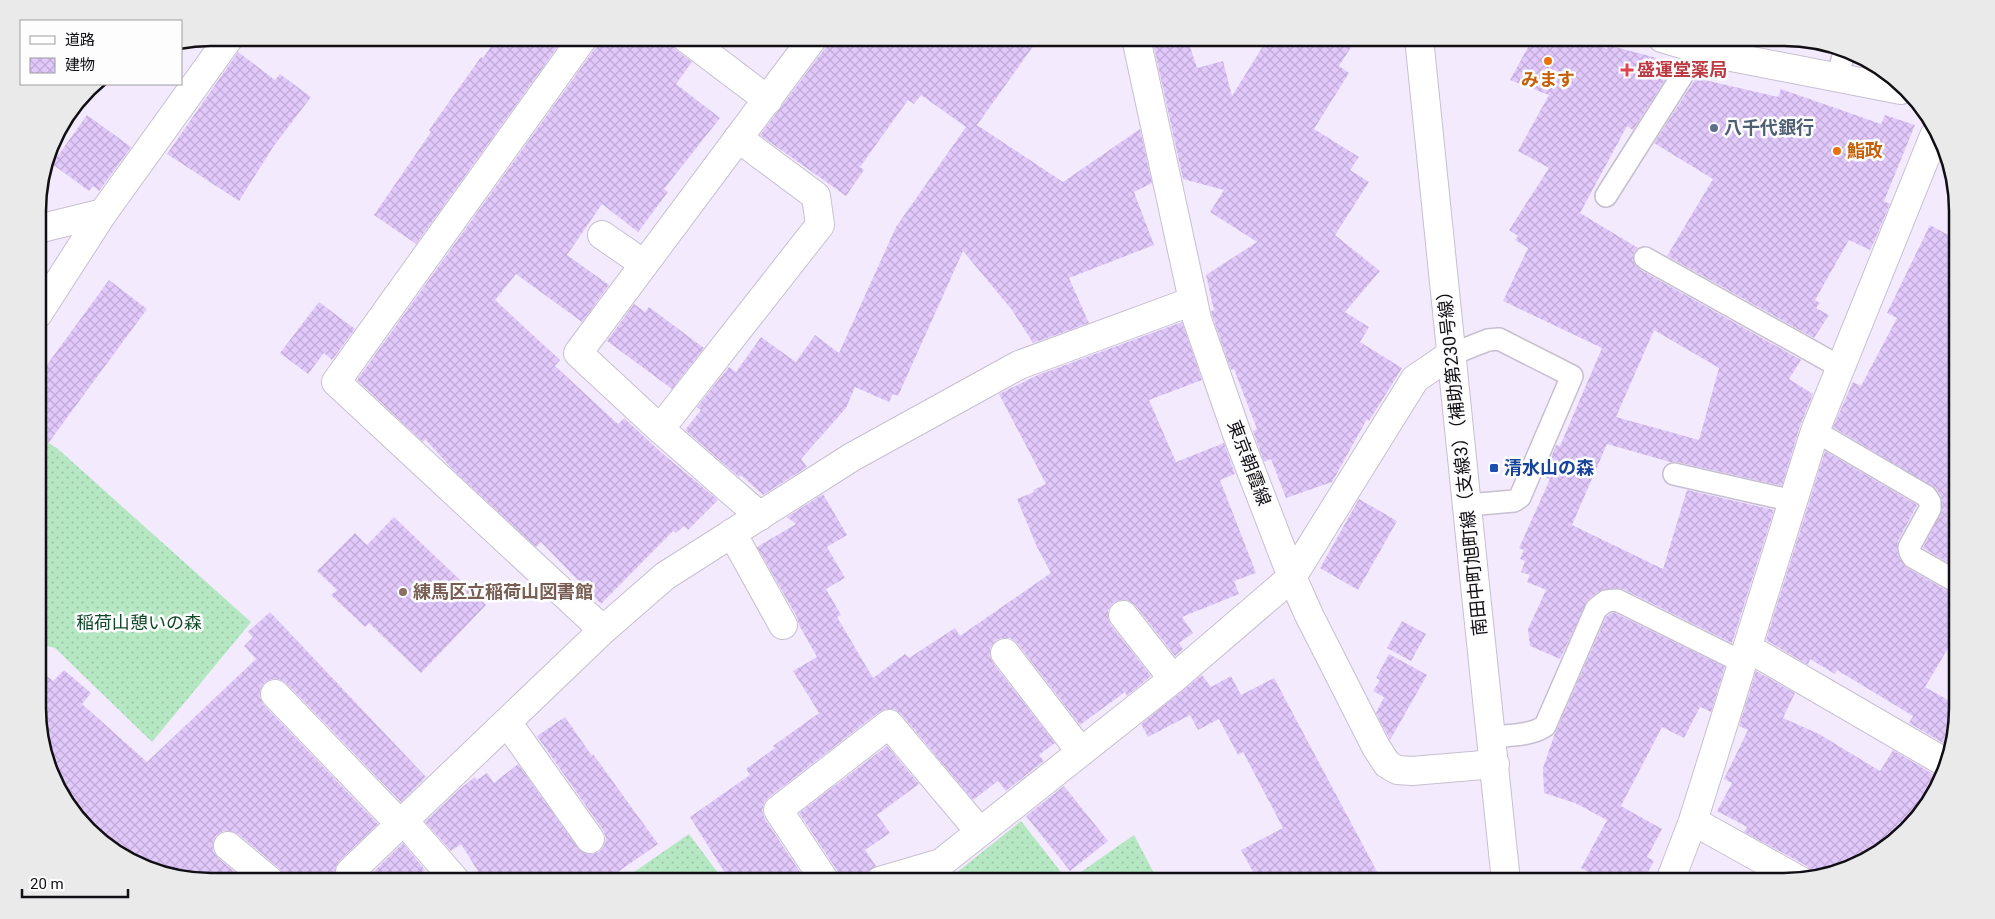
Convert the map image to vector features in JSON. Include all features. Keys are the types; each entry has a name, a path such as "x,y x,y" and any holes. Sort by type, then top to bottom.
{"street":[{"name":"東京朝霞線","path":"1138,46 1197,319 1292,577 1376,747 1387,764 1397,770 1412,770 1493,750"},
{"name":"南田中町旭町線（支線3）（補助第230号線）","path":"1419,46 1505,872"},
{"path":"1689,46 1716,54 1893,88"},
{"path":"47,300 102,213 222,47"},
{"path":"578,47 336,382 603,630"},
{"path":"697,47 768,100"},
{"path":"760,516 660,429 578,353 807,47"},
{"path":"660,429 820,225 816,196 738,138"},
{"path":"1673,872 1693,821 1746,656 1814,431 1932,140"},
{"path":"47,227 102,213"},
{"path":"602,235 644,264"},
{"path":"350,873 603,630 665,576 852,457 1019,366 1193,301"},
{"path":"909,873 941,863 1173,679 1292,577 1415,379 1450,355"},
{"path":"732,533 783,625"},
{"path":"1123,615 1173,679"},
{"path":"1005,653 1081,752"},
{"path":"1746,656 1940,760"},
{"path":"275,694 402,822 448,873"},
{"path":"507,722 590,839"},
{"path":"819,873 778,810 890,724 980,832"},
{"path":"1693,821 1785,872"},
{"path":"228,846 259,873"}],"lane":[{"path":"1606,196 1699,49"},
{"path":"1837,77 1843,57"},
{"path":"1645,258 1840,367"},
{"path":"1450,355 1488,340 1499,339 1572,376 1520,497 1514,501 1468,505"},
{"path":"1814,431 1926,496 1930,502 1930,508 1909,547 1910,552 1913,557 1949,577"},
{"path":"1674,474 1793,500"},
{"path":"1493,750 1529,733 1538,731 1545,726 1596,609 1606,601 1617,600 1746,656"}],"green space":[{"path":"79,112 60,145 68,129"},
{"name":"稲荷山憩いの森","path":"47,442 58,449 251,622 152,742 55,648 46,646"},
{"path":"1021,821 1061,872 957,873"},
{"path":"689,834 718,873 633,873"},
{"path":"1134,835 1154,872 1080,872"}],"building":[{"path":"1033,46 977,125 1063,182 1140,129 1152,183 1134,192 1154,245 1069,278 1089,323 1033,343 1012,310 963,251 898,396 893,394 889,402 855,387 846,408 801,459 807,467 763,495 741,475 739,477 685,430 701,410 697,407 729,367 736,372 761,337 796,362 815,335 839,353 896,227 966,127 921,95 914,104 908,100 860,167 864,170 846,196 760,135 826,47"},
{"path":"1154,46 1190,46 1197,68 1223,61 1232,96 1263,46 1352,46 1339,66 1349,73 1314,129 1359,157 1350,170 1369,182 1335,235 1380,271 1345,312 1369,327 1360,342 1402,368 1369,421 1367,419 1332,482 1286,498 1271,459 1264,462 1253,431 1257,429 1234,369 1231,370 1212,315 1211,311 1214,310 1206,275 1257,242 1210,212 1224,190 1183,179"},
{"path":"1529,46 1599,46 1607,49 1608,46 1612,46 1657,58 1655,68 1670,72 1633,130 1627,126 1580,213 1638,248 1634,252 1633,259 1639,269 1801,360 1789,379 1813,394 1800,426 1782,486 1670,462 1607,444 1572,525 1663,569 1687,490 1774,510 1732,643 1623,589 1616,588 1599,591 1588,600 1560,659 1530,646 1528,629 1546,590 1527,582 1530,575 1521,572 1525,561 1520,559 1524,550 1519,548 1550,479 1543,476 1556,445 1560,446 1602,348 1503,301 1528,248 1515,240 1518,236 1509,230 1549,168 1518,151 1549,95 1510,80","holes":["1654,330 1719,368 1699,440 1616,417"]},
{"path":"491,47 558,47 416,244 374,215 431,132 429,130 481,57 483,58"},
{"path":"596,47 674,47 692,62 676,84 720,118 664,189 668,192 638,232 602,204 567,255 609,285 582,322 516,274 495,300 560,360 555,366 618,424 624,418 718,500 688,530 684,526 676,533 673,531 601,604 541,542 536,547 454,471 425,439 423,442 357,380"},
{"path":"238,52 275,80 280,74 311,97 273,147 239,201 167,154"},
{"path":"1696,78 1778,97 1781,89 1881,124 1885,115 1915,125 1884,201 1890,204 1870,250 1849,240 1815,300 1820,303 1816,308 1829,315 1814,338 1667,256 1713,179 1654,143"},
{"path":"87,115 131,147 99,191 93,186 89,191 53,165 55,160"},
{"path":"1930,225 1949,235 1949,563 1923,548 1942,509 1941,496 1936,489 1833,427 1853,382 1861,386 1897,318 1887,313"},
{"path":"109,280 147,309 47,445 47,365"},
{"path":"319,302 355,329 332,360 324,353 308,374 280,353"},
{"path":"634,304 645,312 649,307 704,348 672,389 607,341"},
{"path":"1182,322 1202,380 1149,400 1176,462 1224,443 1235,474 1220,480 1256,573 1234,581 1239,594 1182,617 1193,633 1179,643 1183,649 1175,656 1135,605 1129,601 1121,600 1113,603 1108,610 1110,624 1151,676 1127,696 1125,692 1080,725 1017,643 1010,638 996,640 990,648 990,656 993,663 1055,743 1039,755 1044,761 1006,791 998,781 973,800 901,714 894,709 886,709 879,712 764,803 762,811 765,819 800,873 725,873 690,817 750,775 746,769 775,748 773,746 819,713 793,671 817,657 799,625 797,617 757,547 796,524 787,517 823,494 847,535 827,547 845,578 826,589 841,615 837,617 873,678 905,654 909,658 955,628 960,636 1051,573 1037,547 1017,499 1034,492 1033,490 1046,484 999,394 1038,375"},
{"path":"1825,451 1917,505 1898,541 1897,549 1899,558 1907,568 1949,592 1949,646 1925,687 1949,700 1945,744 1909,723 1913,716 1837,670 1835,674 1810,659 1808,665 1766,640"},
{"path":"1359,499 1397,521 1358,590 1320,568"},
{"name":"練馬区立稲荷山図書館","path":"394,517 486,605 421,673 369,623 365,627 331,595 337,590 317,571 355,533 367,545"},
{"path":"270,612 426,777 401,802 286,683 279,679 271,679 264,683 260,690 263,704 378,824 339,861 335,873 283,873 238,834 230,831 223,831 216,836 213,851 218,858 236,873 179,870 148,860 129,851 111,839 95,824 80,808 68,790 59,771 48,729 46,675 53,681 64,670 91,693 82,704 147,762 256,659 244,646 253,637 248,632"},
{"path":"1611,613 1615,613 1725,667 1711,712 1700,707 1684,738 1662,727 1621,806 1662,829 1647,857 1654,861 1648,872 1589,872 1581,868 1607,820 1575,803 1544,793 1543,768 1555,733 1606,617"},
{"path":"1402,621 1426,634 1411,661 1387,648"},
{"path":"1389,654 1427,675 1390,740 1376,713 1384,697 1373,691 1380,680 1376,678"},
{"path":"1756,671 1795,693 1783,718 1819,734 1880,771 1893,750 1934,775 1915,808 1892,832 1857,856 1837,864 1810,871 1807,866 1744,832 1747,827 1717,811 1732,783 1724,779 1748,730 1739,726"},
{"path":"1202,675 1211,687 1231,676 1241,695 1274,678 1377,872 1253,872 1241,850 1283,828 1243,752 1238,755 1219,719 1198,730 1190,715 1148,737 1141,724"},
{"path":"565,717 658,844 617,873 479,873 461,844 451,851 425,822 475,777 477,780 487,773 494,783 518,764 578,848 584,853 592,854 599,852 604,846 606,838 603,830 537,736"},
{"path":"887,746 919,784 877,815 890,833 865,850 876,866 866,873 838,873 799,813"},
{"path":"1064,786 1108,841 1070,871 1026,816"},
{"path":"403,843 425,870 421,873 372,873"}],"place":[{"name":"みます","path":"1548,61"},
{"name":"盛運堂薬局","path":"1627,70"},
{"name":"八千代銀行","path":"1714,128"},
{"name":"鮨政","path":"1837,151"},
{"name":"清水山の森","path":"1494,468"},
{"name":"練馬区立稲荷山図書館","path":"403,592"}]}
